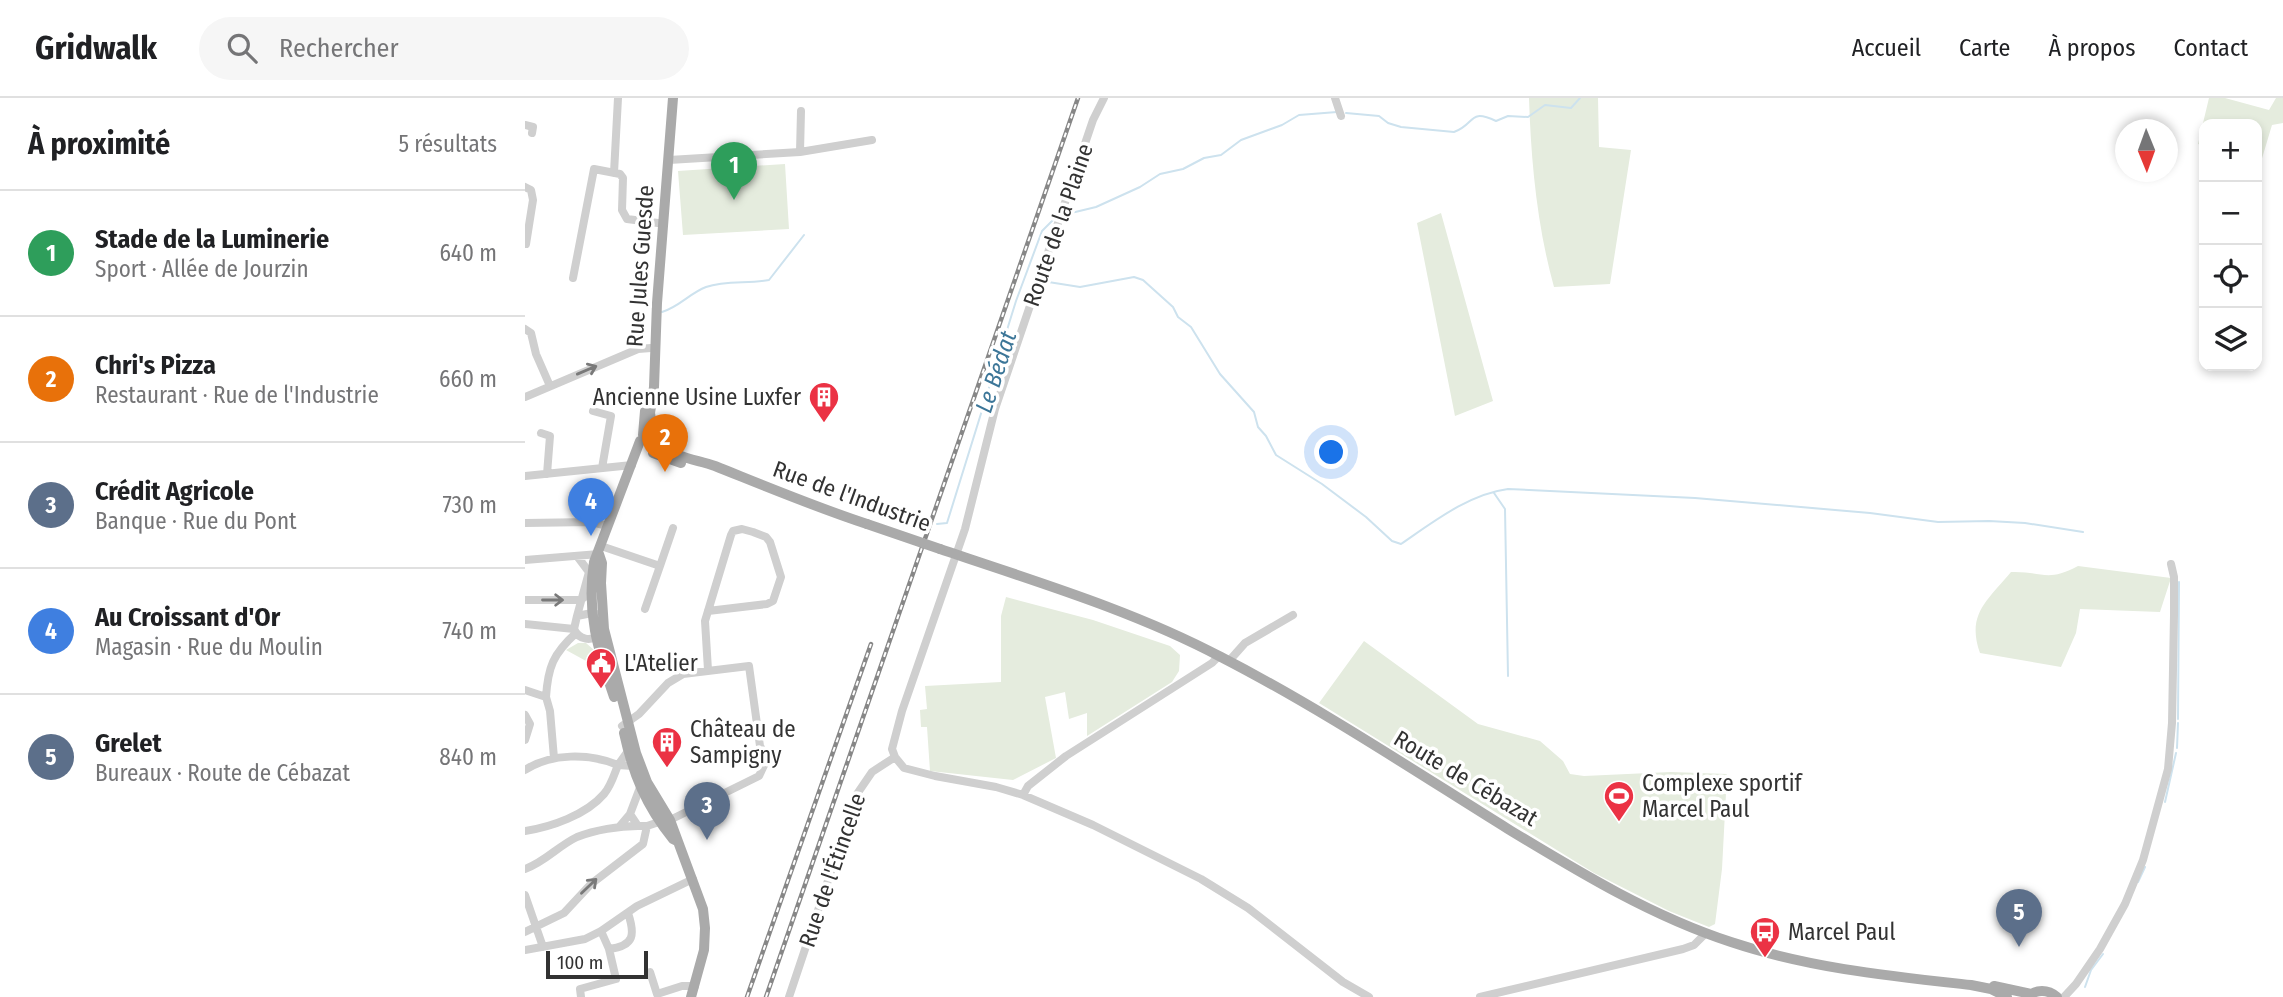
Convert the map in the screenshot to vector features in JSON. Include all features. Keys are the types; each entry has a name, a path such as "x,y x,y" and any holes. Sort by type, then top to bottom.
{"main road":[{"name":"Rue Jules Guesde","path":"599,620 591,592 594,562 642,438 667,98"},
{"name":"Rue Jules Guesde","path":"659,439 650,417 673,98"},
{"path":"632,465 659,450 659,439 650,432 642,438 643,451 651,454"},
{"name":"Rue de l'Industrie","path":"659,439 673,453 715,466 734,476"},
{"name":"Rue de l'Industrie","path":"651,454 734,476 956,555"},
{"path":"600,550 602,563 599,620 595,638 625,724 628,751 638,774"},
{"name":"Route de Cébazat","path":"956,555 1124,614 1224,658 1596,881 1650,909 1706,933 1756,950 1826,967 1971,985 1991,989 2007,997"},
{"path":"599,620 646,799 665,818 694,879 701,902 705,928 704,950 693,991"},
{"name":"Route de Cébazat","path":"1971,985 1991,985 2029,995 2046,991 2057,997"}],"street":[{"path":"614,173 618,98"},
{"name":"Route de la Plaine","path":"894,757 893,737 956,555 995,409 1093,120 1104,98"},
{"path":"1335,98 1341,116"},
{"path":"800,152 801,111"},
{"path":"525,125 533,127 532,134"},
{"path":"669,160 800,152 872,140"},
{"path":"573,278 594,169 614,173 623,178 623,215 627,219 658,223"},
{"path":"525,187 531,190 533,200 526,244"},
{"path":"525,329 531,333 535,354 550,386"},
{"path":"525,397 638,349 650,348"},
{"path":"593,411 611,416 602,468"},
{"path":"541,433 550,436 547,474"},
{"path":"525,476 632,465"},
{"path":"525,523 591,522 608,526"},
{"path":"645,609 673,528"},
{"path":"708,611 773,601 781,577 770,541 766,537 742,529 733,531 708,611 705,633 708,670"},
{"path":"525,560 577,556 600,550 660,566"},
{"path":"554,758 550,710 546,697 547,681 557,653 575,631 589,572 577,556"},
{"path":"2064,997 2073,994 2125,904 2143,860 2168,769 2172,723 2174,615 2174,577 2171,564"},
{"path":"525,600 581,600 591,592"},
{"path":"1023,795 1028,786 1066,756 1293,615"},
{"path":"525,624 575,631 587,639 595,638 599,620 577,616"},
{"path":"525,869 546,859 575,838 619,827 642,826 759,776 767,758 760,746 749,666 683,674 668,683 645,708 625,724"},
{"path":"525,690 546,697"},
{"path":"525,715 530,724 525,740"},
{"path":"525,831 562,821 594,804 610,787 618,765 628,751"},
{"path":"525,771 538,762 554,758 586,757 618,765 638,774 646,799 619,827"},
{"path":"894,757 904,768 1023,795 1093,825 1221,890 1343,982 1369,997"},
{"name":"Rue de l'Étincelle","path":"789,997 857,794 872,772 894,757"},
{"path":"525,932 564,914 591,884 643,844 642,826 630,814"},
{"path":"525,950 585,939 637,906 694,879"},
{"path":"525,895 543,947"},
{"path":"609,948 631,940 633,935 628,913"},
{"path":"581,997 580,989 616,979 609,948 601,931"},
{"path":"1480,997 1683,949 1694,945 1706,933"},
{"path":"650,972 657,994 682,986 693,991"}],"shaded area":[{"path":"1529,98 1598,98 1599,147 1631,150 1610,284 1554,287 1543,241 1536,193"},
{"path":"2209,98 2225,98 2269,110 2276,98 2283,98 2283,123 2272,125 2262,158 2262,119 2204,119"},
{"path":"785,164 789,229 683,235 678,171"},
{"path":"1441,213 1493,401 1455,416 1417,223"},
{"path":"2078,566 2171,578 2160,612 2080,609 2076,633 2061,667 1980,653 1976,639 1978,618 1987,600 2011,572 2051,575"},
{"path":"1006,597 1093,620 1170,646 1180,655 1179,671 1172,682 1087,736 1087,713 1069,719 1065,692 1045,697 1056,758 1013,780 930,771 927,727 921,727 920,710 927,709 925,686 1001,682 1001,616"},
{"name":"Complexe sportif Marcel Paul","path":"1364,641 1478,724 1540,741 1563,761 1570,774 1727,774 1722,869 1715,924 1709,927 1669,911 1594,873 1319,703"},
{"path":"578,643 586,643 594,650 597,667 566,650"}],"waterway":[{"name":"Le Bédat","path":"1346,113 1379,116 1388,123 1401,127 1454,132 1476,117 1487,117 1496,121 1508,116 1528,117 1545,105 1571,108 1580,98"},
{"name":"Le Bédat","path":"1067,214 1096,207 1140,187 1160,174 1183,169 1204,158 1221,155 1241,140 1282,125 1299,115 1337,112"},
{"name":"Le Bédat","path":"937,524 947,523 1016,301 1042,231 1056,217"},
{"path":"662,312 706,287 769,280 804,235"},
{"path":"1042,281 1080,287 1134,277 1143,280 1191,327 1220,374 1254,412 1258,427 1276,455 1322,484 1366,517 1392,541 1401,544 1465,503 1508,489 1695,498 1870,513 1938,522 2025,523 2083,532"},
{"path":"1494,493 1505,509 1508,676"},
{"path":"2178,719 2179,582"},
{"path":"2177,748 2178,723"},
{"path":"2165,802 2176,753"},
{"path":"2138,882 2145,867"},
{"path":"2085,987 2091,970 2103,954"}],"railway":[{"path":"766,997 1078,98"},
{"path":"747,997 871,644"}],"place":[{"name":"Stade de la Luminerie","path":"734,200"},
{"name":"Ancienne Usine Luxfer","path":"824,424"},
{"name":"Chri's Pizza","path":"665,472"},
{"name":"Au Croissant d'Or","path":"591,536"},
{"name":"L'Atelier","path":"601,690"},
{"name":"Château de Sampigny","path":"667,769"},
{"name":"Complexe sportif Marcel Paul","path":"1619,823"},
{"name":"Crédit Agricole","path":"707,840"},
{"name":"Grelet","path":"2019,947"},
{"name":"Marcel Paul","path":"1765,959"}]}
